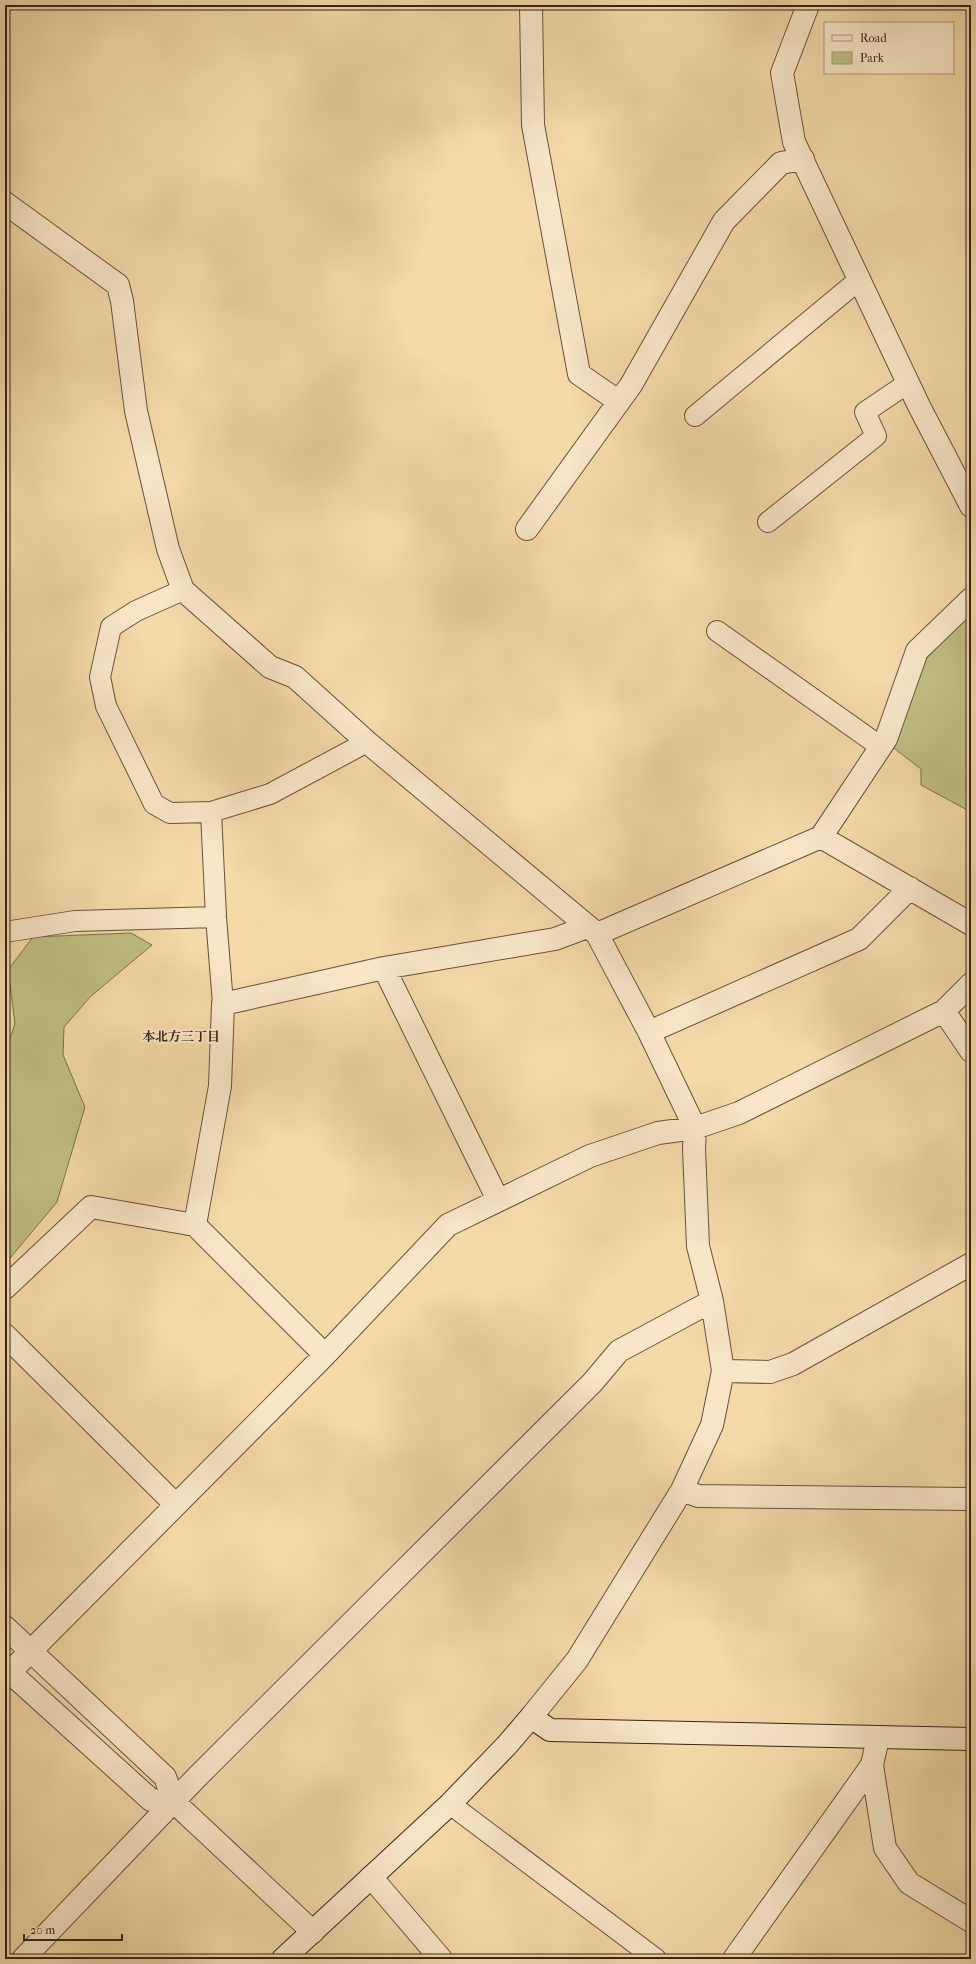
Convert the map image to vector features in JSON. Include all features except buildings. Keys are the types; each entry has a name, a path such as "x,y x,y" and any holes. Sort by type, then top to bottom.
{"street":[{"path":"531,5 533,125 579,374 618,402"},
{"path":"808,5 782,73 794,142 908,383 971,506"},
{"path":"526,529 631,384 724,221 781,163 803,160"},
{"path":"5,203 118,285 122,301 136,411 168,549 183,590 270,667 295,677 367,742 592,931 649,1032 695,1128 694,1149 698,1246 712,1301 723,1371 712,1425 682,1490 577,1660 531,1717 507,1745 450,1804 314,1932 283,1959"},
{"path":"196,1225 220,1086 223,1004 384,968 555,939 592,931 821,837 882,747 917,651 971,598"},
{"path":"821,837 971,924"},
{"path":"649,1032 860,939 910,888"},
{"path":"384,968 498,1200"},
{"path":"174,1802 151,1800 6,1672 30,1652 325,1355 448,1225 590,1156 658,1133 695,1128 739,1113 944,1012 971,984"},
{"path":"944,1012 971,1051"},
{"path":"5,1288 91,1207 196,1225 325,1355"},
{"path":"723,1371 770,1372 794,1364 971,1264"},
{"path":"23,1959 197,1777 592,1383 619,1351 712,1301"},
{"path":"5,1334 176,1505"},
{"path":"682,1490 698,1496 971,1499"},
{"path":"5,1627 165,1777 174,1802 314,1932"},
{"path":"531,1717 550,1730 971,1739"},
{"path":"878,1738 872,1765 885,1848 909,1883 971,1921"},
{"path":"734,1959 872,1765"},
{"path":"371,1877 441,1959"}],"lane":[{"path":"695,416 860,279"},
{"path":"768,522 876,436 865,412 908,383"},
{"path":"183,590 136,611 111,627 100,677 106,706 154,804 170,813 211,812 270,794 367,742"},
{"path":"717,631 882,747"},
{"path":"211,812 216,917 223,1004"},
{"path":"5,932 75,921 216,917"},
{"path":"450,1804 656,1959"}],"green space":[{"path":"971,608 971,812 921,785 921,769 891,746 923,654"},
{"path":"131,933 152,945 91,996 64,1027 63,1055 85,1107 57,1202 5,1264 5,1053 15,1024 8,970 33,937"}],"district":[{"name":"本北方三丁目","path":"181,1036"}]}
